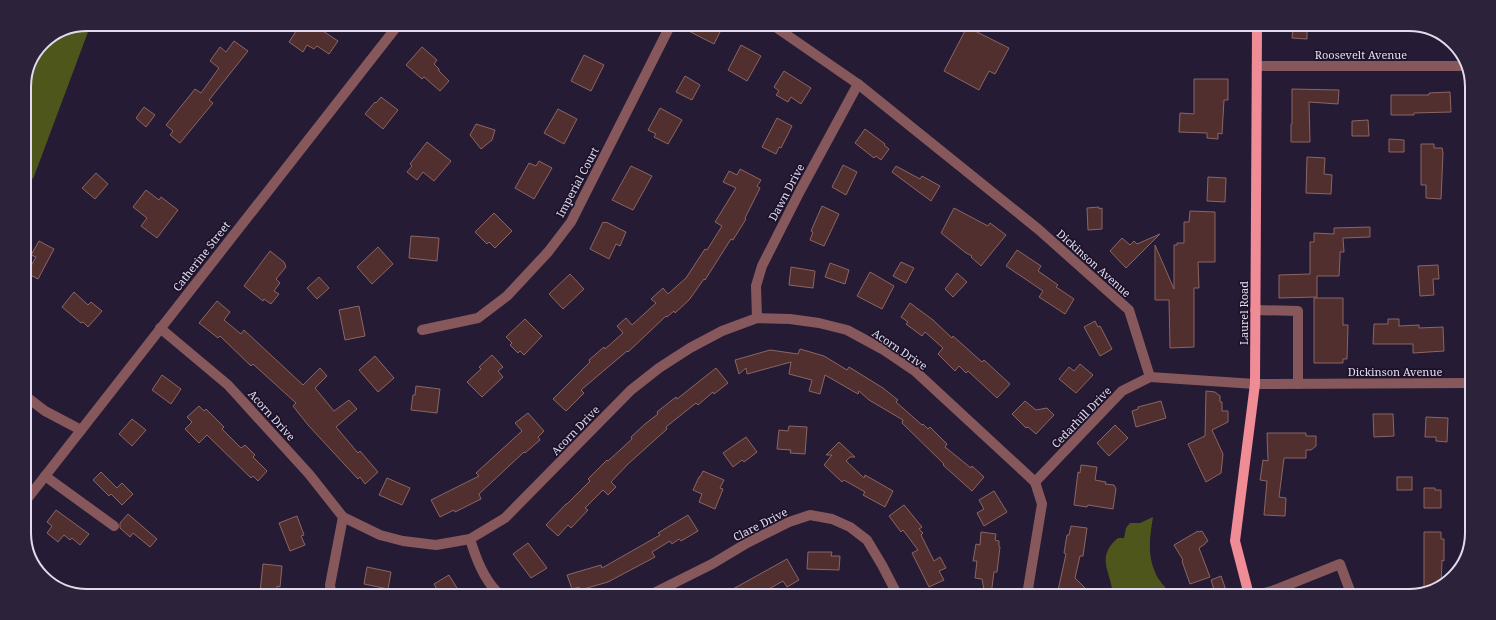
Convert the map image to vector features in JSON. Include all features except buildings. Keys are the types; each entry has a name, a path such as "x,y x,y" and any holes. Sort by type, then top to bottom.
{"main road":[{"name":"Laurel Road","path":"1247,589 1235,541 1255,384 1257,31"}],"street":[{"name":"Catherine Street","path":"31,494 391,31"},
{"name":"Imperial Court","path":"422,330 478,318 507,296 548,252 571,222 667,31"},
{"name":"Dickinson Avenue","path":"781,31 858,84 1038,229 1130,310 1150,377 1255,384 1465,383"},
{"name":"Roosevelt Avenue","path":"1257,66 1461,66"},
{"name":"Dawn Drive","path":"757,318 756,286 762,266 800,190 858,84"},
{"path":"1255,310 1298,311 1298,384"},
{"name":"Acorn Drive","path":"160,328 228,385 309,474 343,517 380,535 403,541 436,545 470,539 505,518 630,390 659,368 690,348 722,331 757,318 790,319 819,323 847,330 884,350 915,370 1035,482"},
{"name":"Cedarhill Drive","path":"1035,482 1122,391 1150,377"},
{"path":"31,400 45,411 81,430"},
{"path":"45,476 114,526"},
{"path":"1028,589 1042,504 1035,482"},
{"name":"Clare Drive","path":"662,589 712,564 747,543 789,522 810,516 832,519 850,527 867,540 894,589"},
{"path":"331,589 330,585 343,517"},
{"path":"470,539 480,567 494,589"},
{"path":"1285,589 1340,564 1349,589"}],"green space":[{"path":"80,31 88,31 33,179 31,178 31,83 33,72 43,53 59,38"},
{"path":"1153,517 1150,538 1152,565 1156,575 1166,589 1112,589 1106,565 1107,552 1118,538 1124,538 1126,528 1130,523 1140,523"}]}
